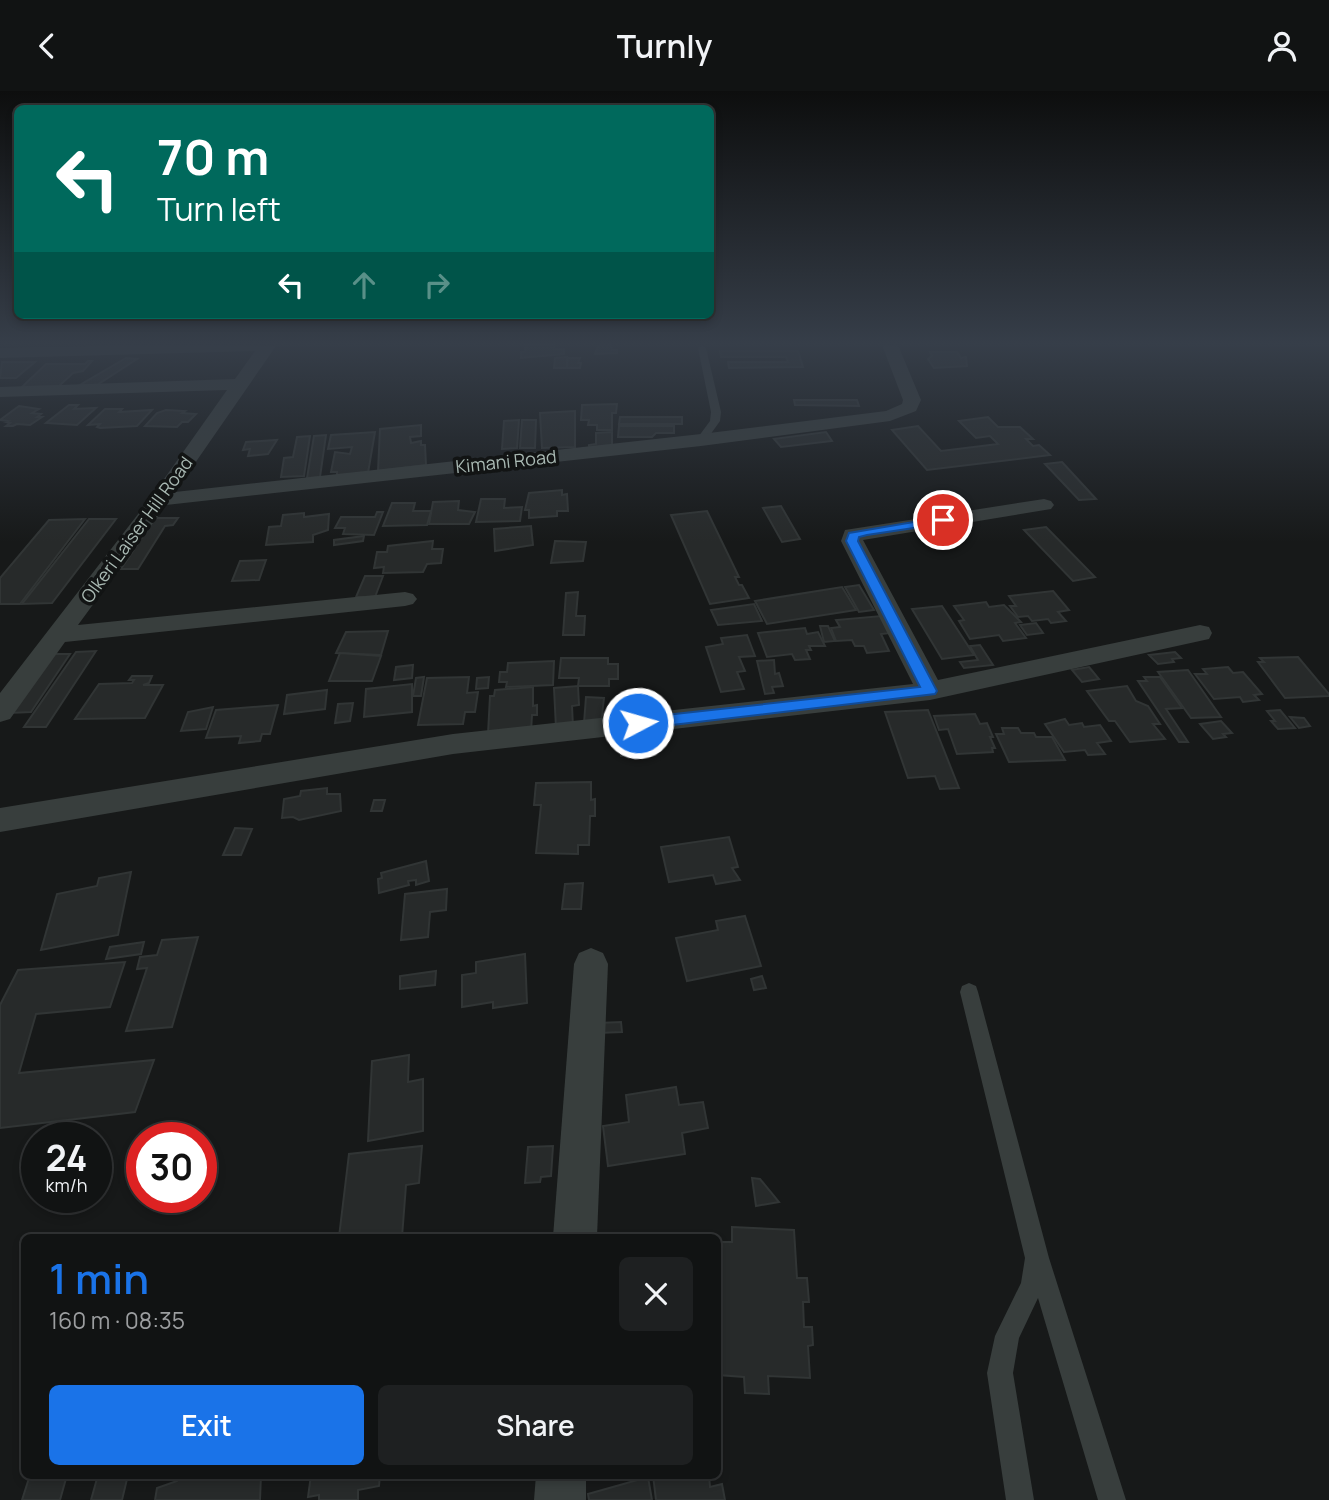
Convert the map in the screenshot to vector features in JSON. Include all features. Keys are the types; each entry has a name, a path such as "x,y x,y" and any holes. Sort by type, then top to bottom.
{"street":[{"name":"Olkeri Laiser Hill Road","path":"0,712 223,411"},
{"name":"Kimani Road","path":"159,500 701,440 866,420 902,411"},
{"path":"930,691 852,541 853,535 1044,505"},
{"path":"59,635 405,599"},
{"path":"0,820 453,744 930,691 1200,633"},
{"path":"575,1234 591,964"},
{"path":"560,1500 561,1479"}],"lane":[{"path":"701,440 715,421 716,411"},
{"path":"970,992 1037,1258 1112,1500"},
{"path":"1020,1500 1000,1373 1007,1336 1032,1285 1037,1258"}],"building":[{"path":"13,411 36,411 32,413 41,414 37,417 42,417 30,425 6,426 10,423 0,420"},
{"path":"62,411 93,411 77,425 46,423"},
{"path":"103,411 151,411 137,426 100,428 97,427 100,424 88,425"},
{"path":"180,411 196,414 177,427 145,426 157,413"},
{"path":"575,411 575,447 542,448 540,413"},
{"path":"582,411 616,411 612,413 612,430 597,430 597,425 588,425 589,420 581,420"},
{"path":"620,417 682,417 682,424 619,424"},
{"path":"988,417 998,427 1020,427 1033,439 1026,439 1033,446 1039,445 1050,455 927,470 892,430 918,426 941,451 998,444 990,436 976,438 959,421"},
{"path":"519,420 517,448 502,449 504,421"},
{"path":"522,420 536,420 535,448 520,448"},
{"path":"421,425 421,436 410,437 411,443 421,441 421,445 425,445 426,465 378,471 380,429"},
{"path":"619,426 674,426 674,433 656,433 652,437 618,437"},
{"path":"375,432 368,473 337,475 337,472 331,472 335,452 350,454 352,447 328,449 331,435"},
{"path":"612,432 612,449 589,449 589,445 596,444 596,433"},
{"path":"826,432 832,441 781,447 774,439"},
{"path":"326,435 320,477 307,478 314,436"},
{"path":"310,436 304,476 281,477 284,458 293,457 297,437"},
{"path":"277,440 268,454 248,456 250,449 243,450 246,442"},
{"path":"1062,462 1096,499 1079,500 1045,464"},
{"path":"562,490 562,495 567,494 568,511 557,511 557,516 529,518 529,510 525,510 529,493"},
{"path":"481,499 505,499 504,508 522,507 520,521 476,522"},
{"path":"459,501 458,510 475,512 469,524 429,524 433,502"},
{"path":"392,503 415,503 413,511 431,511 427,525 383,526"},
{"path":"781,506 800,539 782,542 763,508"},
{"path":"707,511 739,577 735,577 749,598 710,604 671,515"},
{"path":"377,512 383,512 374,535 343,534 345,528 335,528 341,517 375,517"},
{"path":"304,513 304,517 329,514 328,530 313,535 313,542 266,545 269,527 281,526 283,515"},
{"path":"155,518 178,518 173,525 165,526 138,569 121,569"},
{"path":"85,519 20,604 0,604 0,578 49,520"},
{"path":"89,519 116,519 52,603 22,604"},
{"path":"531,526 533,545 495,551 494,529"},
{"path":"1046,527 1095,577 1073,581 1024,530"},
{"path":"364,536 363,541 334,545 334,540"},
{"path":"433,541 432,549 443,549 441,563 427,564 423,572 383,573 384,567 374,568 377,552 387,552 388,546"},
{"path":"555,541 586,542 583,561 551,563"},
{"path":"266,560 259,580 232,581 240,561"},
{"path":"365,576 383,576 375,597 356,597"},
{"path":"859,585 874,610 859,612 845,587"},
{"path":"842,587 856,610 767,624 755,601"},
{"path":"1053,591 1069,610 1058,612 1066,621 1032,621 1028,616 1018,617 1010,606 1016,606 1009,596"},
{"path":"578,592 576,616 585,616 584,635 563,635 566,593"},
{"path":"986,602 989,607 1004,605 1021,622 1015,623 1026,638 1003,641 999,635 970,639 959,621 964,620 954,606"},
{"path":"754,604 762,621 718,625 711,610"},
{"path":"942,606 974,655 942,659 912,609"},
{"path":"882,616 891,633 881,634 889,651 867,653 864,646 855,646 852,640 836,641 831,628 840,627 836,620"},
{"path":"1036,623 1043,633 1027,635 1020,625"},
{"path":"820,626 828,626 835,641 824,642"},
{"path":"805,628 807,634 818,632 825,646 809,646 811,650 806,650 810,659 795,660 792,654 767,657 758,633"},
{"path":"388,631 381,655 336,653 346,632"},
{"path":"747,635 755,656 739,657 745,671 737,672 744,689 721,692 706,647 723,644 721,638"},
{"path":"980,645 993,665 964,668 960,662 978,660 970,646"},
{"path":"96,651 46,727 24,727 76,652"},
{"path":"1175,652 1181,658 1172,659 1174,662 1158,664 1149,655"},
{"path":"340,653 381,656 372,681 329,681"},
{"path":"51,654 70,654 31,712 10,713"},
{"path":"1298,657 1329,696 1285,698 1258,662 1264,662 1260,658"},
{"path":"561,658 608,658 608,664 618,664 618,679 609,679 609,686 578,686 579,678 559,678"},
{"path":"774,660 775,674 779,673 783,686 772,687 774,693 765,694 757,661"},
{"path":"554,661 553,685 506,687 507,682 499,682 500,672 507,672 508,663"},
{"path":"413,665 412,678 394,680 396,667"},
{"path":"1089,667 1099,679 1082,682 1072,670"},
{"path":"1228,667 1233,673 1243,672 1262,694 1254,695 1259,700 1243,702 1240,697 1214,699 1195,674 1207,674 1203,669"},
{"path":"1188,670 1221,717 1191,718 1158,672"},
{"path":"132,676 152,676 149,683 143,685 163,685 145,718 75,719 99,684 132,683 134,680 129,680"},
{"path":"424,677 421,696 413,696 416,678"},
{"path":"469,677 467,693 478,692 475,712 465,712 463,724 418,725 427,678"},
{"path":"489,677 488,688 476,689 477,678"},
{"path":"1144,677 1160,677 1182,708 1166,709 1188,742 1179,742 1138,681 1147,681"},
{"path":"412,684 412,712 364,717 366,689"},
{"path":"578,686 579,705 572,706 573,727 556,728 554,688"},
{"path":"1127,686 1136,701 1148,706 1160,724 1153,724 1165,739 1130,742 1115,721 1109,721 1087,691"},
{"path":"533,687 533,706 537,705 537,715 532,715 531,732 488,734 490,696 494,696 495,690"},
{"path":"327,690 325,709 284,714 287,695"},
{"path":"586,697 604,698 601,724 584,723"},
{"path":"353,703 350,721 335,723 338,704"},
{"path":"278,705 270,734 262,734 260,741 239,743 241,736 206,738 216,710"},
{"path":"213,707 206,729 181,731 188,712"},
{"path":"928,710 959,788 940,789 935,776 908,778 885,712"},
{"path":"1280,710 1295,728 1278,729 1271,721 1275,721 1267,711"},
{"path":"975,714 980,724 987,723 995,748 992,748 993,752 957,754 948,729 939,730 934,716"},
{"path":"1290,717 1304,718 1310,726 1299,728"},
{"path":"1065,719 1069,725 1100,725 1111,741 1097,743 1105,754 1088,755 1085,750 1064,752 1045,724"},
{"path":"1221,721 1232,733 1223,734 1226,737 1213,739 1200,724"},
{"path":"1002,728 1018,728 1021,733 1034,733 1036,737 1052,737 1065,760 1009,762 996,734 1004,734"},
{"path":"647,737 650,753 621,756 619,740"},
{"path":"591,782 591,800 595,799 595,816 590,816 589,845 578,845 578,854 536,853 541,805 534,805 536,783"},
{"path":"327,788 327,794 340,794 341,811 299,820 293,817 282,818 284,799 300,796 301,791"},
{"path":"374,800 385,800 382,811 371,811"},
{"path":"235,828 252,829 241,855 223,855"},
{"path":"729,837 738,867 732,868 740,880 716,884 713,875 669,882 661,847"},
{"path":"426,861 429,881 416,885 416,880 408,881 409,885 379,893 378,879 382,878 381,873"},
{"path":"131,872 118,935 41,950 57,894 97,886 99,878"},
{"path":"583,883 581,909 562,909 565,884"},
{"path":"447,889 446,910 430,912 428,937 401,940 405,894"},
{"path":"745,916 761,966 687,981 676,938 718,930 716,921"},
{"path":"198,937 172,1027 126,1031 147,968 137,969 140,957 157,955 162,940"},
{"path":"144,942 141,954 106,959 110,947"},
{"path":"525,954 527,1003 493,1008 493,1002 462,1007 462,975 476,973 476,962"},
{"path":"125,962 110,1007 36,1014 19,1073 154,1060 135,1112 51,1122 21,1122 21,1126 0,1128 0,1005 18,970"},
{"path":"436,971 435,985 400,989 400,976"},
{"path":"762,976 766,988 754,990 751,979"},
{"path":"621,1022 622,1032 598,1033 598,1023"},
{"path":"409,1055 408,1082 423,1079 423,1131 368,1141 372,1061"},
{"path":"676,1087 679,1105 703,1102 708,1128 682,1133 685,1154 608,1166 603,1126 629,1122 626,1095"},
{"path":"422,1146 419,1183 406,1185 402,1234 339,1234 349,1154"},
{"path":"553,1146 551,1176 541,1177 540,1182 525,1183 528,1147"},
{"path":"752,1178 760,1179 779,1202 756,1206"},
{"path":"732,1227 794,1230 797,1278 807,1278 809,1302 803,1302 804,1327 812,1327 813,1345 808,1346 810,1378 768,1376 769,1394 745,1393 744,1377 721,1375 721,1242 732,1242"},
{"path":"29,1479 66,1479 60,1500 22,1500"},
{"path":"97,1479 127,1479 122,1500 91,1500"},
{"path":"261,1479 260,1500 155,1500 157,1488 177,1481"},
{"path":"310,1479 380,1479 379,1486 358,1490 358,1500 319,1500 319,1495 308,1497"},
{"path":"648,1479 652,1500 589,1500 588,1494"},
{"path":"653,1479 709,1479 710,1487 722,1484 725,1500 656,1500"}],"route":[{"path":"638,723 930,691 852,541 853,535 943,520"}]}
